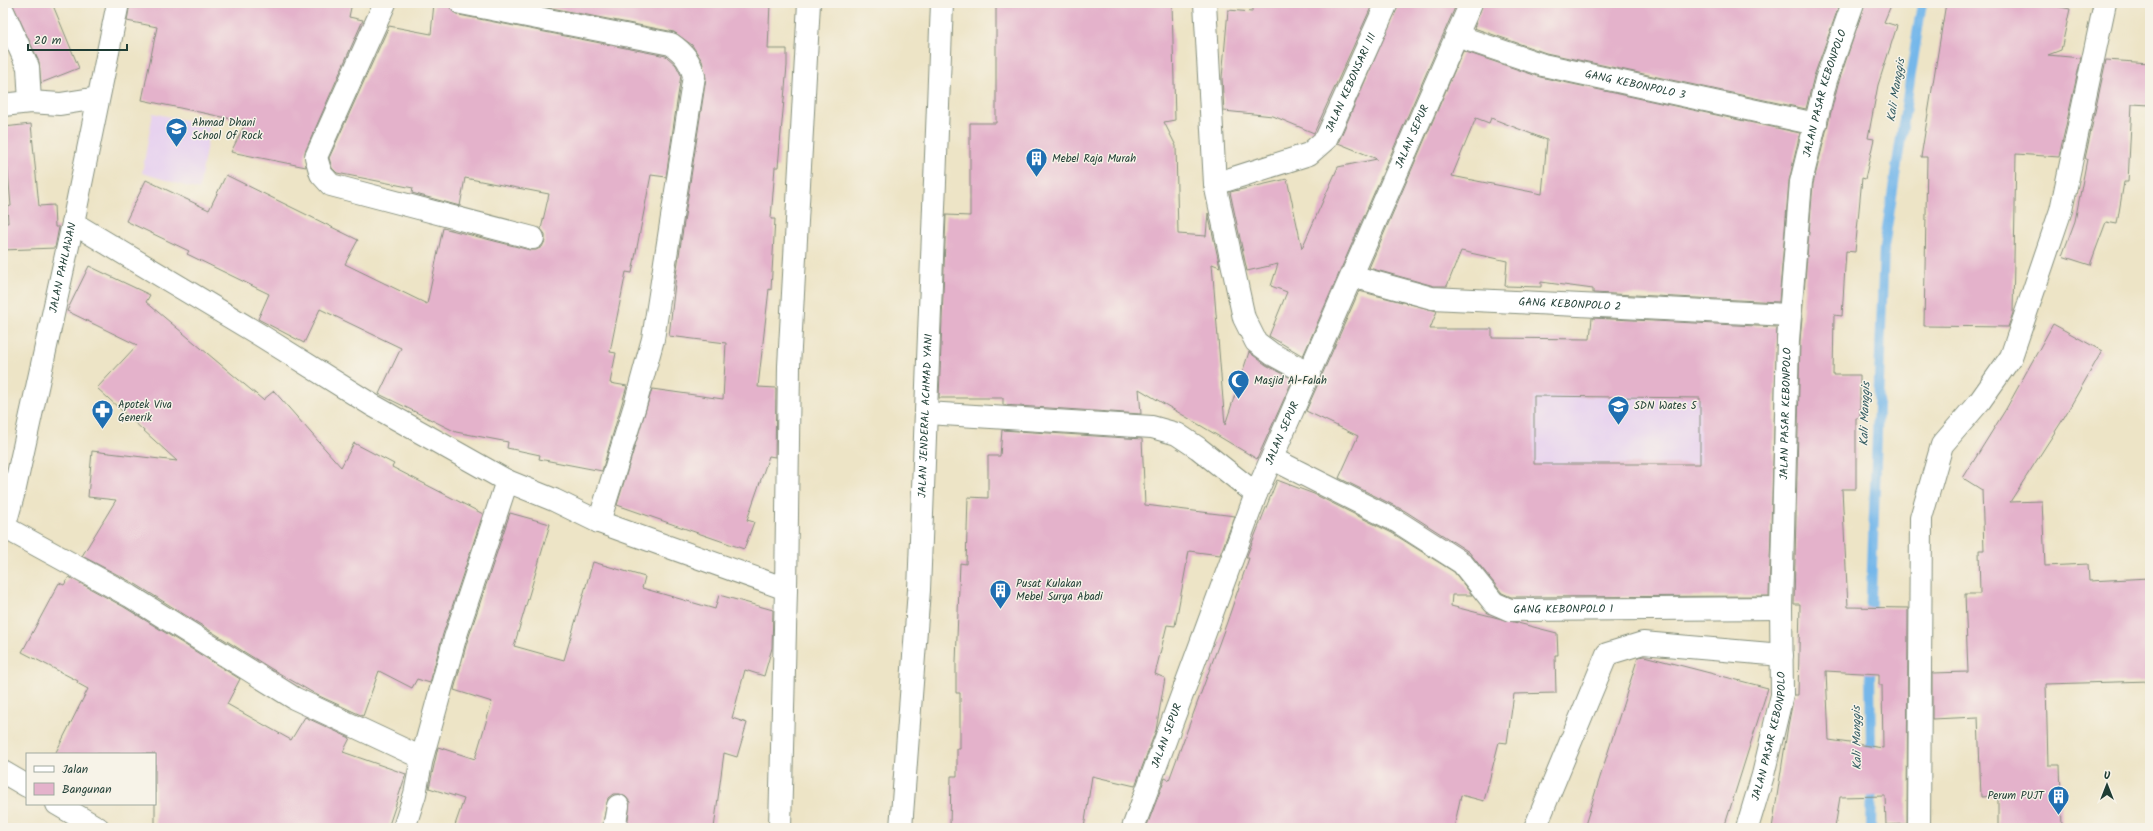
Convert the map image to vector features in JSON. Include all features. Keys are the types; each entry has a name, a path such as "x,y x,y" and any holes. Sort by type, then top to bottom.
{"main road":[{"name":"JALAN PAHLAWAN","path":"4,529 9,487 73,223 118,3"},
{"path":"385,3 316,157 321,174 331,185 533,238"},
{"path":"461,3 517,9 671,44 682,52 690,62 694,76 653,339 599,522"},
{"path":"780,828 786,589 789,366 809,3"},
{"name":"JALAN JENDERAL ACHMAD YANI","path":"901,828 919,590 942,3"},
{"path":"1205,3 1215,184 1244,318 1249,331 1256,342 1272,354 1309,374"},
{"name":"JALAN KEBONSARI III","path":"1215,184 1309,154 1326,139 1387,3"},
{"name":"JALAN SEPUR","path":"1133,828 1256,494 1273,459 1471,3"},
{"name":"JALAN PASAR KEBONPOLO","path":"1747,828 1763,775 1782,695 1782,608 1788,340 1801,182 1826,80 1853,3"},
{"path":"1919,828 1921,518 1942,445 1980,401 2011,357 2061,210 2105,3"},
{"path":"3,11 28,67 30,102"},
{"name":"GANG KEBONPOLO 3","path":"1457,36 1543,65 1816,124"},
{"path":"3,105 30,102 60,104 98,98"},
{"path":"73,223 372,404 507,482 554,500 599,522 786,589"},
{"name":"GANG KEBONPOLO 2","path":"1352,276 1432,298 1790,315"},
{"path":"927,413 1152,427 1177,434 1198,448 1256,494"},
{"name":"GANG KEBONPOLO 1","path":"1273,459 1398,522 1462,563 1494,603 1510,610 1782,608"},
{"path":"404,828 415,794 422,758 455,638 507,482"},
{"path":"4,529 130,596 294,698 422,758"},
{"path":"1535,828 1607,654 1643,643 1782,655"},
{"path":"3,772 26,785"},
{"path":"59,805 98,828"},
{"path":"614,828 618,806"}],"shaded area":[{"name":"Ahmad Dhani School Of Rock","path":"153,113 210,126 199,190 142,173"},
{"name":"SDN Wates 5","path":"1439,328 1493,328 1493,338 1700,340 1765,517 1507,515 1439,379"}],"building":[{"path":"12,3 52,3 79,68 41,83 39,62"},
{"path":"130,3 352,3 349,17 363,20 305,152 306,167 231,152 246,122 142,100 157,27 127,21"},
{"path":"434,3 449,3 453,12 459,15 666,56 676,65 681,75 666,177 651,175 632,273 626,272 610,352 616,353 610,383 627,386 602,471 539,459 540,455 507,448 508,442 456,432 379,394 401,348 320,309 304,343 258,319 269,294 187,254 189,251 126,221 146,180 209,210 226,175 358,240 345,264 427,304 443,228 530,250 536,250 542,247 545,241 545,234 541,229 549,194 465,178 460,206 412,193 413,188 337,173 332,168 329,158 389,26 431,34"},
{"path":"526,3 770,3 768,49 787,49 787,66 778,167 775,167 771,219 775,219 771,290 769,289 758,387 776,388 775,457 769,456 747,520 754,522 744,549 617,505 652,389 723,399 726,343 669,336 676,275 706,78 702,61 692,45 674,32"},
{"path":"996,3 1172,3 1175,120 1164,122 1176,146 1178,234 1206,236 1208,213 1220,267 1212,264 1225,425 1249,352 1266,365 1293,379 1257,459 1139,389 1141,414 1003,405 1003,398 939,398 946,215 970,216 970,123 996,123"},
{"path":"1252,3 1373,3 1314,133 1273,116 1224,111 1222,78 1228,10 1252,12"},
{"path":"1399,3 1457,3 1303,356 1269,336 1287,292 1271,286 1278,264 1247,271 1230,192 1287,179 1302,248 1338,167 1377,159 1338,143"},
{"path":"1483,3 1840,3 1814,76 1806,109 1546,53 1474,28"},
{"path":"1865,3 1892,3 1884,22 1897,26 1878,85 1868,138 1874,139 1865,179 1862,178 1855,252 1846,251 1842,316 1834,315 1833,375 1860,375 1860,418 1856,418 1856,489 1842,489 1848,607 1908,608 1907,824 1886,825 1885,796 1840,797 1835,828 1772,828 1794,695 1798,695 1800,604 1794,604 1800,341 1813,184 1838,84","holes":["1826,671 1879,674 1879,685 1882,685 1883,748 1829,740"]},
{"path":"1946,3 2041,3 2070,9 2061,50 2048,55 2081,58 2059,157 2016,154 2013,313 2008,327 1924,326 1927,157 1921,157"},
{"path":"1463,51 1540,77 1800,133 1789,181 1779,302 1593,293 1593,289 1541,282 1541,287 1505,286 1507,261 1461,251 1447,286 1434,286 1369,268","holes":["1476,118 1489,123 1491,118 1547,140 1542,194 1452,176"]},
{"path":"2106,60 2150,63 2150,105 2132,104 2128,182 2124,182 2117,224 2106,222 2090,265 2062,256 2075,221 2087,159 2085,159"},
{"path":"31,124 39,206 54,205 55,227 59,227 55,248 3,250 3,223 8,223 7,207 11,206 4,127"},
{"path":"89,266 150,295 146,302 263,400 274,391 341,467 354,443 394,464 392,467 483,514 443,634 430,683 417,679 412,688 379,671 363,716 317,695 270,668 137,585 82,556 116,500 88,497 92,451 177,461 97,388 137,345 67,311"},
{"path":"1359,291 1437,311 1430,329 1492,329 1492,338 1590,339 1592,318 1777,327 1769,596 1511,597 1502,593 1469,552 1405,511 1339,478 1358,436 1306,411","holes":["1534,396 1700,398 1700,464 1534,464"]},
{"path":"2053,324 2102,351 2062,421 2010,502 2042,501 2045,566 2088,564 2089,581 2150,578 2150,681 2046,684 2048,765 2060,765 2062,828 1998,828 1998,796 1981,797 1978,717 1932,719 1932,673 1968,672 1965,594 1980,594 1979,550 1984,550 1982,490 1963,478 2006,409"},
{"path":"1002,430 1142,439 1145,505 1235,516 1220,555 1189,551 1175,626 1167,625 1155,674 1165,678 1156,730 1135,786 1092,776 1084,828 950,827 951,776 957,776 957,749 960,749 960,693 956,693 956,662 960,563 966,564 968,497 988,498 988,456 1000,456"},
{"path":"1277,480 1314,494 1392,533 1454,572 1472,595 1452,595 1451,606 1557,633 1558,655 1555,655 1556,693 1514,694 1507,743 1499,742 1484,801 1461,795 1454,828 1146,828 1165,778 1169,780 1227,622 1249,558 1246,558"},
{"path":"510,513 550,524 514,646 564,660 593,562 645,577 642,588 715,609 719,595 773,610 772,648 764,676 745,670 732,718 747,723 737,757 724,753 714,828 627,828 630,802 626,797 620,794 613,794 608,798 602,828 454,828 464,799 429,788 438,747 475,759 492,702 454,690 467,642"},
{"path":"69,577 124,607 240,679 227,704 291,740 305,717 350,738 343,752 406,774 388,828 155,828 156,753 56,753 88,689 77,683 78,681 22,652 59,583 64,585"},
{"path":"1644,656 1768,688 1724,828 1584,828 1638,657"}],"waterway":[{"name":"Kali Manggis","path":"1870,620 1884,247 1922,3"},
{"name":"Kali Manggis","path":"1870,660 1871,760"},
{"name":"Kali Manggis","path":"1871,828 1872,784"}],"place":[{"name":"Ahmad Dhani School Of Rock","path":"176,148"},
{"name":"Mebel Raja Murah","path":"1036,178"},
{"name":"Masjid Al-Falah","path":"1239,400"},
{"name":"SDN Wates 5","path":"1619,426"},
{"name":"Apotek Viva Generik","path":"103,430"},
{"name":"Pusat Kulakan Mebel Surya Abadi","path":"1001,610"},
{"name":"Perum PUJT","path":"2059,816"}]}
